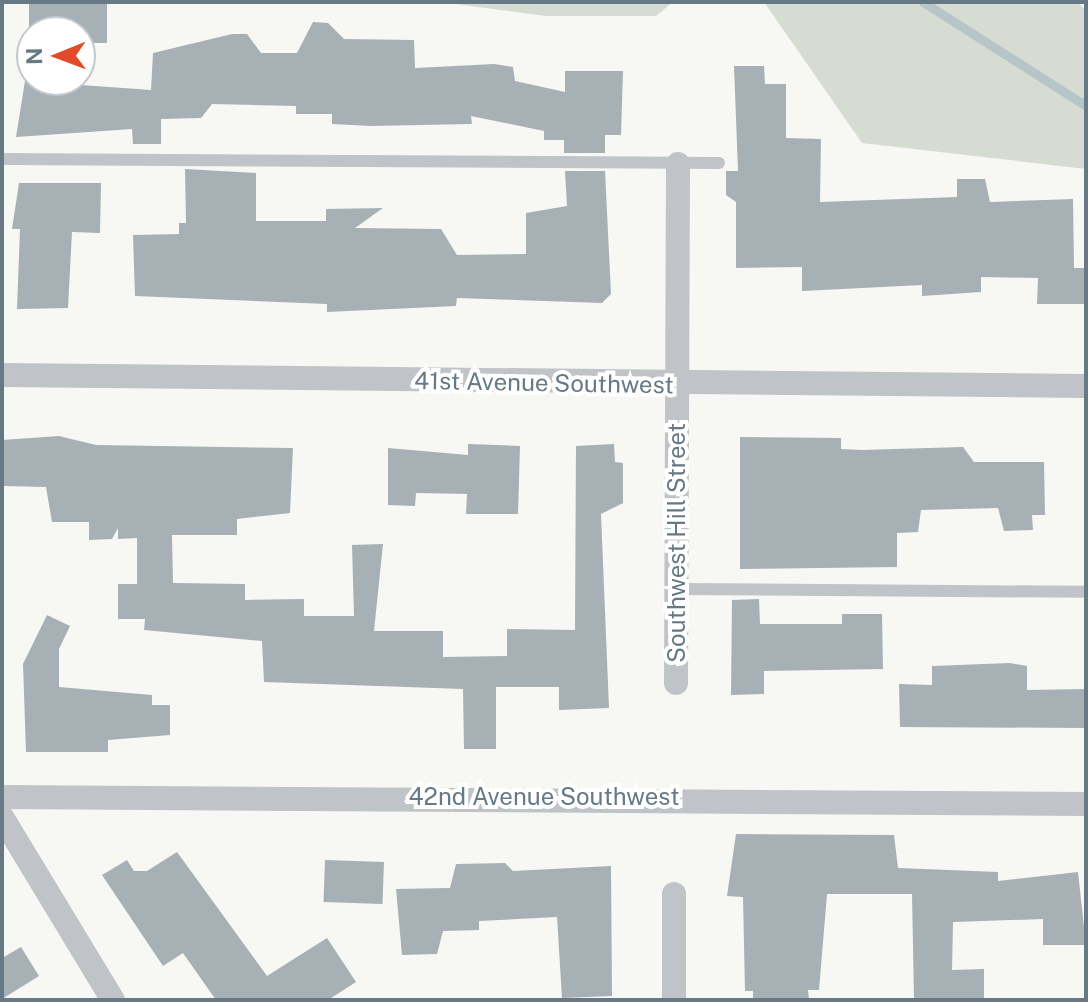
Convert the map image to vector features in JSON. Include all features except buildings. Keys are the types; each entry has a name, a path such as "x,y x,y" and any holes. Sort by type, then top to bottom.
{"street":[{"name":"Southwest Hill Street","path":"676,683 678,164"},
{"name":"41st Avenue Southwest","path":"2,375 678,385 1086,386"},
{"name":"42nd Avenue Southwest","path":"2,797 1086,804"},
{"path":"2,817 113,1000"},
{"path":"674,894 674,1000"}],"lane":[{"path":"2,159 719,163"},
{"path":"677,589 1086,592"}],"shaded area":[{"path":"440,2 673,2 656,16 546,16"},
{"path":"764,2 1078,2 1086,11 1086,169 862,143"}],"waterway":[{"path":"923,2 1086,106"}]}
